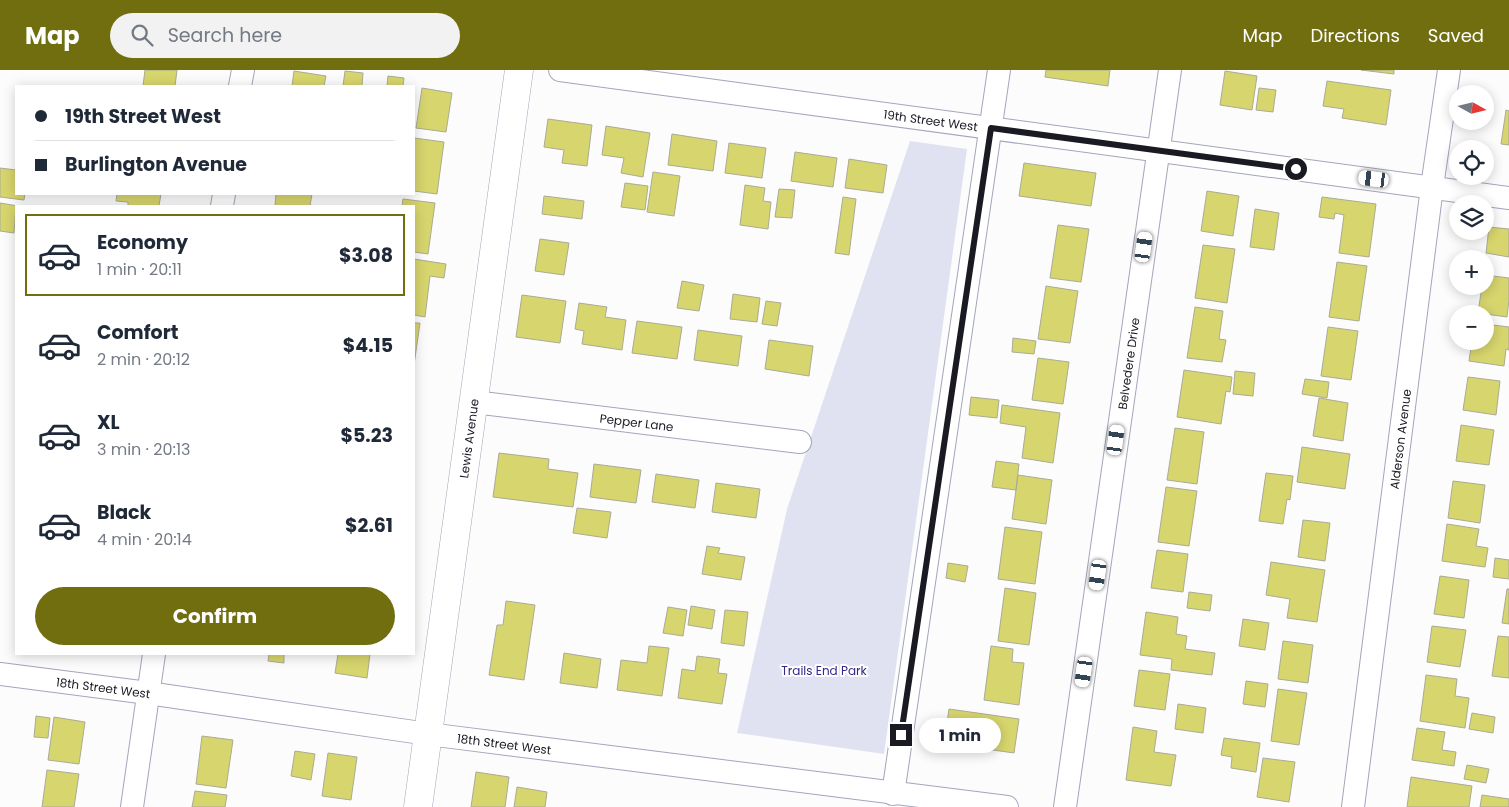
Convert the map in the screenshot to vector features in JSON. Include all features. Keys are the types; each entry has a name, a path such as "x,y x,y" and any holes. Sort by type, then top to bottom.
{"street":[{"path":"240,85 243,70"},
{"name":"Lewis Avenue","path":"418,807 519,70"},
{"name":"19th Street West","path":"560,70 1157,151 1432,186 1509,198"},
{"path":"893,794 999,70"},
{"name":"Belvedere Drive","path":"1065,807 1170,70"},
{"name":"Alderson Avenue","path":"1353,807 1432,186 1450,70"},
{"name":"Pepper Lane","path":"474,402 800,442"},
{"path":"132,807 154,655"},
{"name":"18th Street West","path":"0,674 148,692 428,734 1008,807"}],"green space":[{"name":"Trails End Park","path":"910,141 967,149 884,754 737,733 787,509"}],"building":[{"path":"145,70 177,70 175,85 143,85"},
{"path":"1046,70 1110,70 1108,86 1045,77"},
{"path":"1361,70 1394,70 1394,74"},
{"path":"294,71 326,76 324,85 292,85"},
{"path":"345,71 363,73 362,85 343,85"},
{"path":"1225,71 1257,76 1252,110 1220,105"},
{"path":"388,76 404,78 403,85 387,85"},
{"path":"1327,81 1391,90 1386,125 1342,118 1344,109 1323,106"},
{"path":"422,88 452,93 446,132 416,128"},
{"path":"1259,88 1276,90 1273,112 1256,110"},
{"path":"1506,110 1509,111 1509,145 1501,144"},
{"path":"548,119 592,125 587,166 562,163 564,150 544,147"},
{"path":"606,126 650,133 643,177 621,173 624,158 602,155"},
{"path":"672,134 717,141 713,171 668,165"},
{"path":"415,138 444,142 437,194 415,191"},
{"path":"729,143 766,148 762,178 725,173"},
{"path":"795,152 837,158 833,187 791,181"},
{"path":"849,159 887,165 883,193 845,188"},
{"path":"1024,163 1096,173 1091,206 1019,196"},
{"path":"0,168 15,170 15,195 25,195 24,200 0,197"},
{"path":"653,172 680,176 674,216 647,212"},
{"path":"625,183 648,186 645,210 621,207"},
{"path":"745,185 765,188 763,201 771,202 768,229 740,225"},
{"path":"779,189 795,190 792,218 775,217"},
{"path":"1207,191 1239,196 1233,236 1201,231"},
{"path":"117,195 161,195 159,205 128,205 128,202 116,201"},
{"path":"276,195 312,195 310,205 275,205"},
{"path":"544,196 584,201 582,219 542,214"},
{"path":"843,197 856,199 849,255 835,253"},
{"path":"1322,197 1376,204 1369,257 1339,253 1344,215 1335,213 1334,219 1319,217"},
{"path":"403,199 435,203 428,254 415,252 415,205 402,205"},
{"path":"0,203 15,206 14,233 0,231"},
{"path":"1255,209 1279,213 1274,250 1250,247"},
{"path":"1058,225 1089,229 1081,282 1050,278"},
{"path":"1494,228 1509,229 1509,257 1494,254 1494,250 1486,250 1488,240 1494,240"},
{"path":"540,239 569,243 564,275 535,271"},
{"path":"1203,245 1235,249 1227,303 1195,298"},
{"path":"415,259 446,264 444,278 430,276 425,317 415,315"},
{"path":"1337,262 1367,266 1359,321 1329,317"},
{"path":"1494,276 1509,278 1507,317 1494,315 1494,305 1479,305 1481,295 1494,295"},
{"path":"682,281 704,285 699,311 677,308"},
{"path":"1046,286 1078,291 1070,343 1038,339"},
{"path":"733,294 760,298 757,322 730,319"},
{"path":"522,295 566,301 560,343 516,337"},
{"path":"766,301 781,303 777,326 762,324"},
{"path":"579,303 607,307 605,317 626,320 622,350 582,344 584,331 575,329"},
{"path":"1195,307 1223,311 1219,339 1226,340 1222,362 1187,358"},
{"path":"637,321 682,327 677,359 632,353"},
{"path":"415,323 420,323 415,358"},
{"path":"1494,325 1509,327 1509,350 1506,349 1504,366 1469,361 1471,350 1494,350"},
{"path":"1328,327 1358,331 1351,380 1321,376"},
{"path":"698,330 742,336 738,366 694,360"},
{"path":"1013,338 1036,341 1034,354 1012,352"},
{"path":"769,340 813,346 809,376 765,369"},
{"path":"1038,358 1069,362 1063,404 1032,400"},
{"path":"1184,370 1232,377 1230,392 1226,391 1221,424 1177,417"},
{"path":"1235,371 1255,373 1253,396 1233,394"},
{"path":"1468,377 1500,381 1496,415 1463,410"},
{"path":"1305,379 1329,382 1327,398 1302,394"},
{"path":"971,397 999,400 997,418 969,415"},
{"path":"1319,398 1348,403 1343,441 1313,436"},
{"path":"1002,405 1060,413 1053,463 1022,458 1026,427 1000,423"},
{"path":"1461,425 1494,430 1489,465 1456,461"},
{"path":"1175,428 1204,432 1197,484 1167,480"},
{"path":"1302,447 1350,454 1345,489 1297,482"},
{"path":"499,453 549,459 548,469 578,473 573,507 493,497"},
{"path":"996,461 1019,464 1016,490 992,487"},
{"path":"594,464 641,470 636,503 590,497"},
{"path":"1266,473 1293,476 1290,500 1287,499 1283,524 1259,521"},
{"path":"656,474 699,480 695,508 652,502"},
{"path":"1018,475 1052,480 1046,524 1012,519"},
{"path":"1453,481 1485,485 1480,523 1448,518"},
{"path":"716,483 760,489 756,518 712,512"},
{"path":"1166,487 1197,491 1189,546 1158,542"},
{"path":"577,508 611,512 607,538 573,533"},
{"path":"1303,520 1330,523 1325,561 1298,557"},
{"path":"1447,524 1479,529 1476,546 1488,548 1485,567 1442,561"},
{"path":"1005,527 1042,532 1035,584 998,579"},
{"path":"707,546 720,548 718,553 745,557 741,580 702,574"},
{"path":"1157,550 1188,554 1183,592 1151,588"},
{"path":"1495,558 1509,560 1509,579 1493,577"},
{"path":"1271,562 1325,570 1317,622 1287,618 1290,599 1266,595"},
{"path":"948,563 968,566 965,582 946,578"},
{"path":"1440,576 1469,580 1464,618 1434,614"},
{"path":"1005,588 1036,593 1029,645 998,641"},
{"path":"1507,589 1509,589 1509,624 1502,623"},
{"path":"1189,592 1212,595 1210,611 1187,608"},
{"path":"506,601 535,605 524,680 489,675 497,625 503,625"},
{"path":"691,606 715,610 712,629 688,625"},
{"path":"668,607 687,610 683,636 663,633"},
{"path":"725,610 748,612 744,646 721,643"},
{"path":"1146,612 1178,617 1176,634 1187,636 1185,649 1215,653 1212,675 1171,670 1172,659 1140,655"},
{"path":"1243,619 1269,623 1265,650 1239,646"},
{"path":"1432,626 1466,630 1460,667 1427,662"},
{"path":"1498,636 1509,637 1509,678 1492,676"},
{"path":"1283,641 1313,645 1308,683 1278,679"},
{"path":"649,646 669,648 662,696 617,690 621,660 647,663"},
{"path":"991,646 1013,649 1012,662 1024,663 1019,705 984,700"},
{"path":"564,653 601,659 597,688 560,683"},
{"path":"269,655 284,655 284,663 268,661"},
{"path":"338,655 370,655 367,678 335,673"},
{"path":"697,656 720,659 718,673 727,674 722,704 678,698 682,669 695,671"},
{"path":"1139,670 1170,674 1165,710 1134,706"},
{"path":"1426,675 1457,679 1455,696 1469,698 1465,728 1420,721"},
{"path":"1246,681 1268,684 1265,707 1243,704"},
{"path":"1278,689 1307,693 1299,745 1271,741"},
{"path":"1178,704 1206,708 1203,733 1175,729"},
{"path":"949,709 1019,719 1014,753 944,743"},
{"path":"1472,713 1495,717 1493,733 1469,729"},
{"path":"36,716 50,718 48,738 34,737"},
{"path":"54,717 85,722 79,764 48,760"},
{"path":"1133,727 1157,731 1154,752 1176,755 1171,786 1126,780"},
{"path":"1417,728 1445,732 1442,750 1456,752 1454,766 1412,760"},
{"path":"202,736 233,740 226,788 196,784"},
{"path":"1224,738 1260,743 1256,772 1231,768 1232,757 1221,755"},
{"path":"295,751 315,754 311,780 291,776"},
{"path":"328,753 357,757 351,800 322,796"},
{"path":"1263,758 1295,762 1289,802 1257,797"},
{"path":"1467,765 1489,769 1486,783 1464,779"},
{"path":"47,770 79,774 74,807 42,807"},
{"path":"476,772 509,777 505,807 471,807"},
{"path":"1411,777 1472,786 1469,807 1407,807"},
{"path":"517,787 547,792 545,807 514,807"},
{"path":"195,791 227,795 225,807 192,807"},
{"path":"1482,795 1509,799 1509,807 1480,807"}],"route":[{"path":"901,735 991,128 1296,169"}]}
